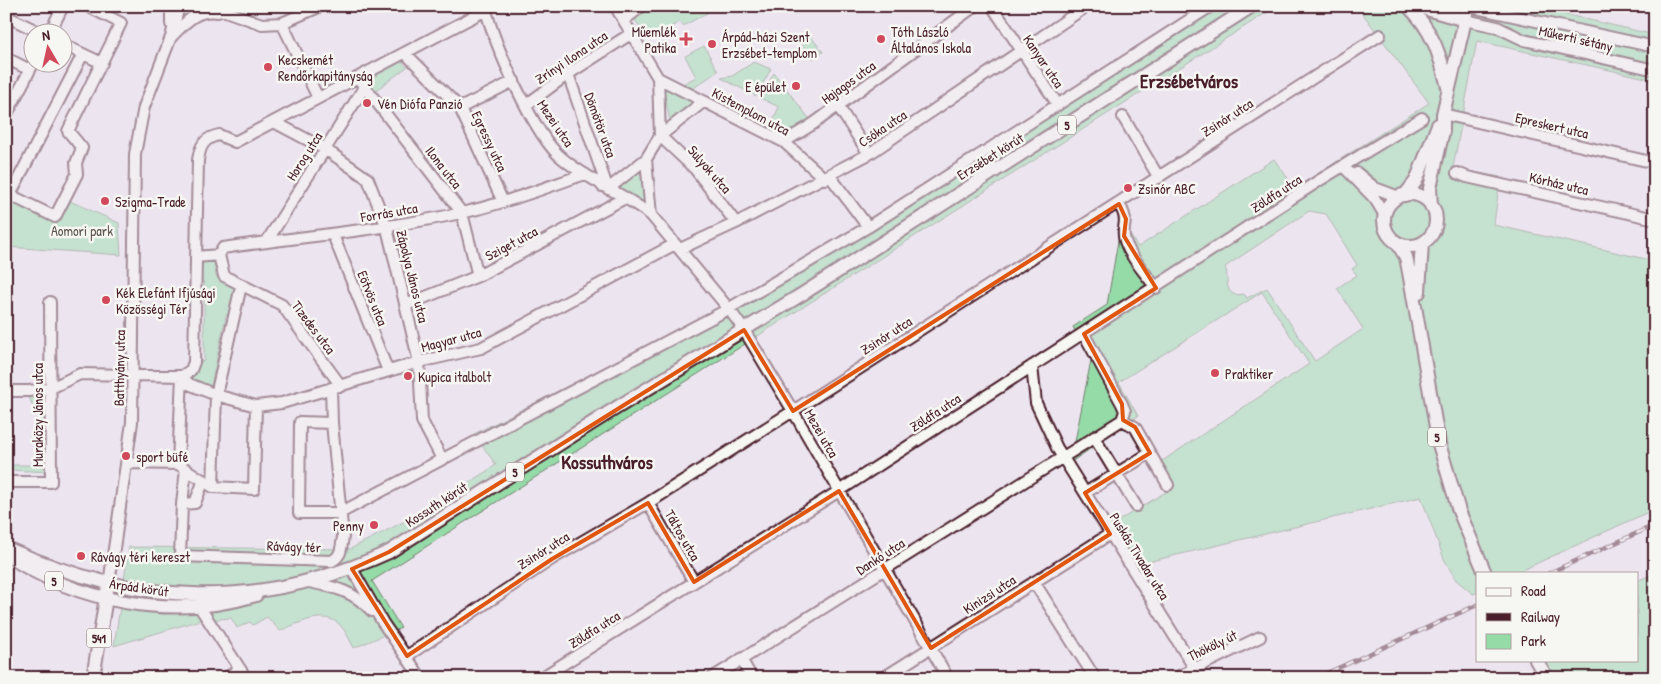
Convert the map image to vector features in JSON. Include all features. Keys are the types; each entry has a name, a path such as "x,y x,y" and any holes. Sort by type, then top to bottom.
{"main road":[{"name":"Erzsébet körút","path":"744,330 1252,6"},
{"name":"5","path":"1408,6 1425,25 1438,47 1449,90"},
{"path":"1416,6 1465,20"},
{"name":"5","path":"1467,6 1443,114 1416,181 1402,196 1390,204 1384,214 1386,232 1398,244 1406,258 1419,322 1439,444 1459,511 1485,572"},
{"name":"5","path":"1419,322 1419,264 1422,243 1431,235 1435,226 1436,216 1431,206 1430,188 1443,131 1443,114"},
{"path":"1402,196 1420,196 1431,206"},
{"path":"1398,244 1410,246 1422,243"},
{"name":"Kossuth körút","path":"109,584 145,591 189,594 275,590 352,569 390,552 608,413 744,330"},
{"name":"Árpád körút","path":"6,548 46,565 109,584"},
{"name":"Árpád körút","path":"6,554 28,569 62,585 134,604 199,606 231,603 275,590"},
{"name":"541","path":"89,677 109,584"},
{"path":"1537,662 1547,678"}],"street":[{"path":"55,22 63,6"},
{"path":"83,54 10,195 55,217 77,174 76,163 82,148 68,131 121,23 87,6"},
{"path":"170,6 171,38"},
{"name":"Batthyány utca","path":"109,584 132,422 135,154 144,107 171,38 179,6"},
{"name":"Batthyány utca","path":"171,38 192,6"},
{"path":"211,6 262,24 282,23 321,6"},
{"path":"222,6 236,16"},
{"path":"615,6 658,78 660,136"},
{"path":"624,20 642,6"},
{"name":"Hajagos utca","path":"784,142 838,106 975,6"},
{"name":"Kanyar utca","path":"992,6 1058,105"},
{"name":"Csóka utca","path":"677,246 736,223 869,154 1087,6"},
{"path":"332,423 300,422 299,513 340,513 729,309 868,227 1211,6"},
{"name":"Műkerti sétány","path":"1467,6 1655,47"},
{"path":"6,391 29,391 51,388 80,374 182,376 191,370 194,362 198,160 202,144 206,139 219,135 235,142 405,53 486,8"},
{"name":"Mezei utca","path":"486,8 499,49 514,81 526,104 560,157 651,215 729,309 744,330 794,411 948,678"},
{"path":"171,38 188,19 202,12 236,16"},
{"path":"6,16 22,24"},
{"name":"Műkerti sétány","path":"1465,20 1497,28 1524,40 1655,70"},
{"path":"282,23 318,98"},
{"name":"Zrínyi Ilona utca","path":"526,104 568,74 632,33"},
{"name":"Zsinór utca","path":"407,656 552,559 794,411 1380,35"},
{"path":"72,49 102,62"},
{"name":"Egressy utca","path":"405,53 460,108 503,202"},
{"path":"6,58 22,63"},
{"path":"6,116 29,72"},
{"name":"Dömötör utca","path":"568,74 591,144 603,171 605,187"},
{"name":"Ilona utca","path":"358,78 462,213 478,276"},
{"name":"Kistemplom utca","path":"658,78 784,142 827,177 868,227"},
{"path":"460,108 514,81"},
{"name":"Horog utca","path":"267,241 365,86"},
{"path":"605,187 646,159 660,136 703,102"},
{"path":"838,106 869,154"},
{"name":"Epreskert utca","path":"1443,114 1655,163"},
{"path":"1123,117 1159,178"},
{"name":"Zöldfa utca","path":"541,678 839,491 1343,166 1422,118"},
{"name":"Zápolya János utca","path":"274,122 325,149 368,179 387,228 419,362 422,421 442,459"},
{"name":"Sulyok utca","path":"660,136 700,174 736,223"},
{"path":"646,159 651,215"},
{"path":"1343,166 1352,170 1376,188 1402,196"},
{"path":"1343,166 1375,198 1384,214"},
{"name":"Kórház utca","path":"1457,173 1655,219"},
{"name":"Forrás utca","path":"196,257 219,255 223,248 267,241 387,228 462,213 503,202 584,174"},
{"name":"Sziget utca","path":"406,305 478,276 625,198"},
{"path":"1118,204 1126,219 1124,236 1126,246 1156,288"},
{"name":"Eötvös utca","path":"333,235 388,371"},
{"name":"Magyar utca","path":"182,376 189,384 216,395 256,406 282,403 419,362 481,348 677,246"},
{"name":"Tizedes utca","path":"219,255 224,276 282,305 336,387"},
{"path":"213,487 216,395 241,286"},
{"name":"Muraközy János utca","path":"6,482 51,482 50,302"},
{"path":"1084,334 1122,404 1124,411 1122,420 1135,427 1168,485"},
{"name":"Puskás Tivadar utca","path":"1032,366 1036,403 1063,457 1195,669"},
{"name":"Rávágy tér","path":"182,376 180,556 332,560 341,553 343,537 340,513"},
{"path":"336,387 332,423 340,513"},
{"path":"127,463 182,466 213,487 254,489 256,406"},
{"name":"Dankó utca","path":"712,678 1122,420"},
{"path":"1094,437 1136,506"},
{"path":"1085,493 1150,454"},
{"path":"182,504 195,503 204,480"},
{"name":"Táltos utca","path":"648,502 694,582"},
{"name":"Kinizsi utca","path":"883,678 1110,534"},
{"path":"352,569 383,623 421,678"},
{"path":"309,582 333,586 357,596 383,623"},
{"path":"1034,582 1095,678"},
{"path":"199,606 243,673 226,678"},
{"name":"Thököly út","path":"1175,678 1260,637"},
{"path":"741,659 752,678"}],"highlighted area":[{"path":"1119,204 1126,219 1124,236 1156,288 1084,334 1122,404 1123,420 1135,427 1150,453 1085,493 1110,534 931,648 839,491 694,582 648,503 552,559 407,656 352,569 389,552 744,330 793,411"}],"green space":[{"path":"646,6 720,6 683,26 680,22 648,39 633,17"},
{"path":"1205,6 1277,6 372,581 401,628 354,648 340,625 334,620 326,618 310,619 280,631 267,617 253,625 250,622 237,628 231,618 197,621 114,646 129,547 350,549 421,513 496,465 474,434 734,301 844,239"},
{"path":"1357,6 1529,6 1655,35 1655,80 1477,41 1453,168 1500,177 1494,225 1655,261 1655,509 1518,572 1476,572 1476,593 1473,594 1456,580 1444,559 1421,497 1135,565 1108,527 1174,487 1162,461 1309,364 1262,292 1119,382 1138,416 1071,462 1091,360 1073,327 1107,305 1119,235 1128,232 1138,247 1274,159 1295,188 1429,103","holes":["1309,211 1326,214 1357,265 1352,269 1357,275 1337,288 1363,329 1315,361 1267,288 1247,298 1244,294 1237,295 1232,293 1229,290 1225,267"]},
{"path":"809,34 823,52 813,59 799,41"},
{"path":"704,46 718,71 691,90 679,86 696,77 685,56"},
{"path":"399,58 407,67 374,92 363,78"},
{"path":"754,62 771,69 756,96 721,78 732,76"},
{"path":"774,73 812,122 786,136 769,128 779,107 760,98"},
{"path":"667,86 694,101 671,125 663,90"},
{"path":"640,168 646,205 615,188"},
{"name":"Aomori park","path":"8,199 57,223 70,201 119,223 121,255 6,247"},
{"path":"214,260 216,276 237,286 234,306 226,316 211,386 190,381 196,371 197,362 204,361 204,282 198,281 201,264"},
{"path":"29,396 41,397 46,403 46,410 51,410 51,472 6,470 6,397 11,397 11,465 39,465 38,410 32,405"},
{"path":"1655,573 1655,678 1556,678 1546,662 1638,662 1638,581"}],"railway":[{"path":"1551,572 1655,525"},
{"path":"1316,678 1476,605"}],"place":[{"name":"Műemlék Patika","path":"686,39"},
{"name":"Tóth László Általános Iskola","path":"881,39"},
{"name":"Árpád-házi Szent Erzsébet-templom","path":"712,44"},
{"name":"Kecskemét Rendőrkapitányság","path":"268,67"},
{"name":"E épület","path":"796,86"},
{"name":"Vén Diófa Panzió","path":"367,103"},
{"name":"Zsinór ABC","path":"1128,188"},
{"name":"Szigma-Trade","path":"105,201"},
{"name":"Kék Elefánt Ifjúsági Közösségi Tér","path":"106,300"},
{"name":"Praktiker","path":"1215,373"},
{"name":"Kupica italbolt","path":"408,376"},
{"name":"sport büfé","path":"126,456"},
{"name":"Penny","path":"374,525"},
{"name":"Rávágy téri kereszt","path":"81,556"}],"district":[{"name":"Erzsébetváros","path":"1189,81"},
{"name":"Kossuthváros","path":"607,462"}]}
